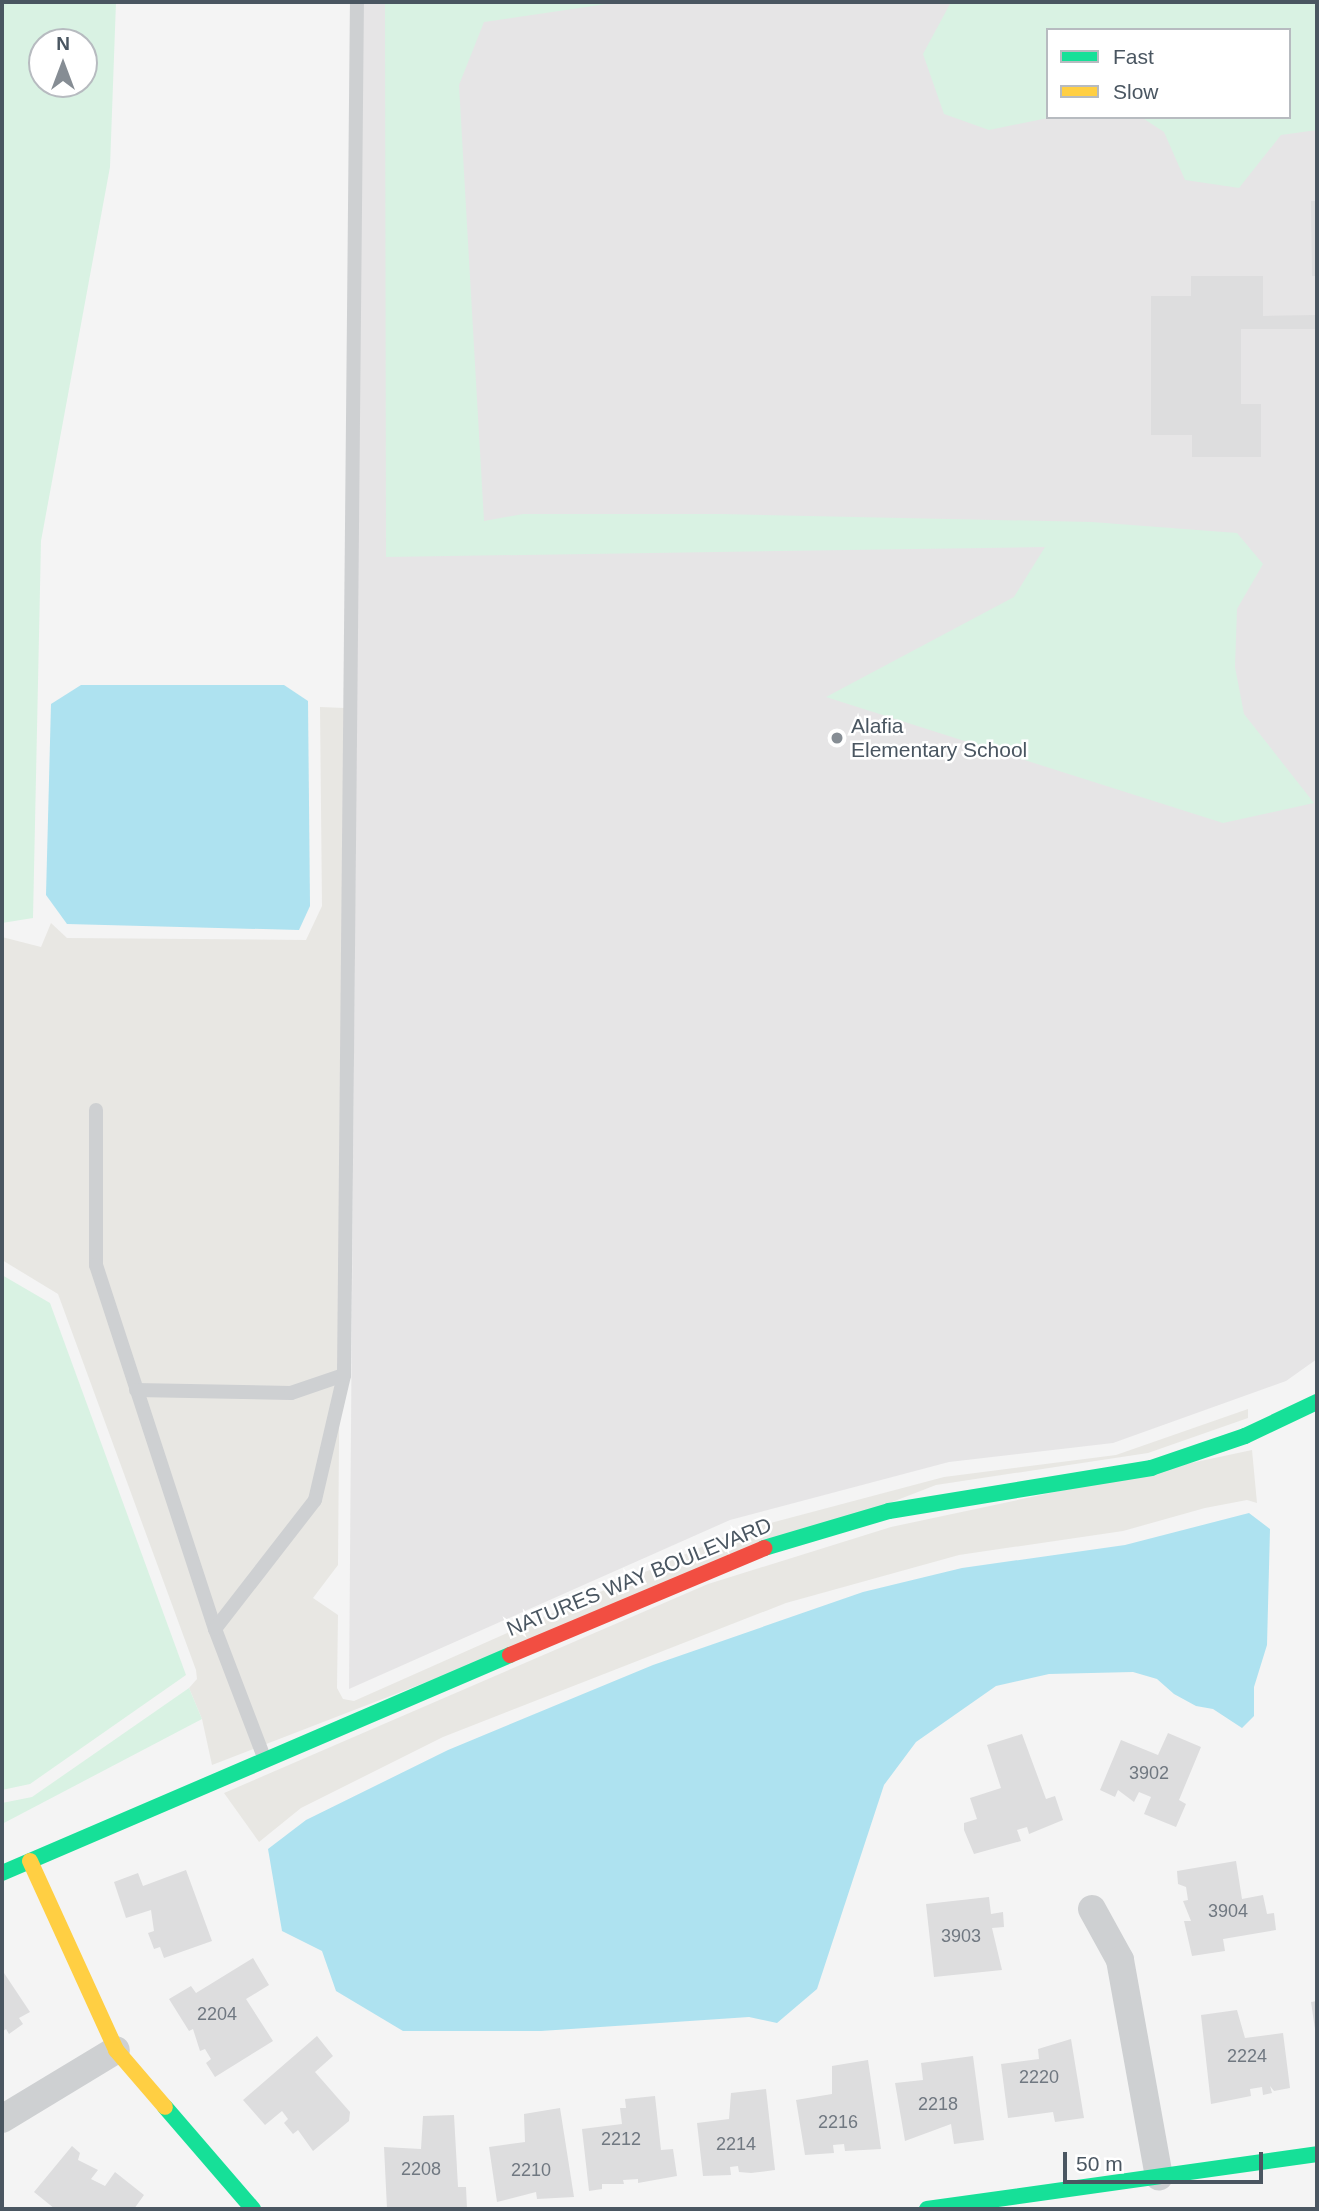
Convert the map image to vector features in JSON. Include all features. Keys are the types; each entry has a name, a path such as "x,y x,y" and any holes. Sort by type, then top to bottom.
{"street":[{"name":"NATURES WAY BOULEVARD","path":"2,1873 264,1758 746,1553 901,1508 1099,1480 1151,1468 1245,1436 1317,1402"},
{"path":"30,1861 116,2050 253,2209"},
{"path":"1092,1909 1120,1960 1159,2177"},
{"path":"2,2119 116,2050"},
{"path":"927,2209 1317,2154"}],"lane":[{"path":"215,1629 315,1500 344,1375 357,2"},
{"path":"96,1110 96,1265 215,1629 264,1758"},
{"path":"136,1390 291,1393 344,1375"}],"shaded area":[{"name":"Alafia Elementary School","path":"362,2 1317,2 1317,1359 1286,1381 1113,1443 949,1462 730,1520 349,1689"},
{"path":"320,707 345,708 338,1565 313,1598 338,1615 337,1688 343,1699 354,1701 733,1533 944,1477 1116,1455 1248,1409 1248,1418 1148,1453 936,1485 212,1765 202,1719 189,1688 197,1679 196,1670 58,1294 2,1260 2,937 41,947 51,923 67,938 306,940 322,906"},
{"path":"1252,1450 1257,1503 1247,1500 1205,1508 1123,1531 959,1555 786,1603 443,1737 301,1808 259,1842 224,1793 708,1584 891,1527"}],"green space":[{"path":"2,2 116,2 110,167 41,541 33,918 2,923"},
{"path":"385,2 620,2 484,22 459,85 484,521 523,514 721,514 1092,522 1237,533 1263,564 1237,609 1235,667 1244,714 1314,803 1223,823 826,697 1014,597 1045,547 386,557"},
{"path":"951,2 1317,2 1317,130 1281,135 1239,188 1185,180 1164,132 1144,119 1291,119 1291,28 1046,28 1046,118 989,130 944,114 923,54"},
{"path":"2,1275 50,1303 186,1675 30,1784 2,1790"},
{"path":"189,1688 202,1719 2,1824 2,1803 32,1797"}],"water":[{"path":"81,685 284,685 308,701 310,906 299,930 67,924 46,895 51,704"},
{"path":"1249,1513 1270,1529 1267,1645 1254,1687 1254,1716 1242,1728 1213,1709 1196,1706 1174,1694 1157,1679 1133,1672 1049,1674 996,1686 916,1742 884,1785 817,1989 777,2023 749,2017 541,2031 403,2031 336,1991 322,1951 282,1931 268,1849 306,1820 448,1750 653,1665 863,1592 962,1568 1125,1545"}],"building":[{"path":"1311,201 1317,201 1317,276 1312,276"},
{"path":"1191,276 1263,276 1263,316 1317,315 1317,329 1241,329 1241,404 1261,404 1261,457 1192,457 1192,435 1151,435 1151,296 1191,296"},
{"path":"1168,1733 1201,1747 1179,1800 1186,1804 1176,1827 1144,1814 1151,1797 1139,1792 1134,1802 1118,1790 1115,1797 1100,1790 1121,1740 1158,1755"},
{"path":"1022,1734 1046,1799 1055,1796 1063,1820 1029,1834 1027,1827 1017,1830 1021,1841 974,1854 964,1830 964,1823 977,1819 970,1798 1001,1788 987,1745"},
{"path":"1236,1861 1242,1899 1263,1895 1267,1914 1274,1913 1276,1930 1223,1939 1225,1951 1192,1956 1184,1921 1191,1921 1183,1901 1188,1900 1186,1887 1178,1884 1177,1871"},
{"path":"186,1870 212,1941 164,1958 160,1947 154,1949 148,1933 154,1931 151,1910 126,1918 114,1882 138,1873 143,1886"},
{"path":"989,1897 991,1914 1003,1912 1004,1927 992,1928 1002,1970 934,1977 926,1904"},
{"path":"253,1958 269,1985 246,1999 273,2041 215,2077 206,2063 211,2059 205,2049 200,2051 193,2029 189,2031 169,1999 191,1986 196,1993"},
{"path":"2,1970 30,2012 19,2018 23,2024 9,2034 6,2029 2,2032"},
{"path":"1317,2001 1317,2036 1316,2036 1311,2002"},
{"path":"1237,2010 1245,2038 1283,2033 1290,2088 1274,2091 1270,2086 1272,2093 1263,2095 1262,2087 1250,2089 1251,2096 1211,2104 1201,2015"},
{"path":"317,2036 333,2056 315,2072 350,2112 349,2121 313,2151 298,2130 293,2134 284,2123 288,2119 282,2111 265,2125 243,2100"},
{"path":"1071,2039 1084,2118 1055,2122 1053,2112 1008,2118 1001,2064 1039,2059 1038,2049"},
{"path":"973,2056 984,2140 954,2144 951,2124 905,2141 895,2083 923,2080 921,2063"},
{"path":"868,2060 881,2149 845,2151 844,2144 833,2145 834,2153 805,2155 796,2100 832,2094 832,2066"},
{"path":"766,2089 775,2170 739,2172 738,2166 730,2167 731,2175 703,2176 697,2123 729,2119 731,2093"},
{"path":"655,2096 661,2150 673,2149 677,2176 638,2183 638,2179 623,2180 624,2184 602,2184 602,2189 589,2191 582,2129 622,2124 620,2108 626,2108 625,2099"},
{"path":"560,2108 574,2197 537,2199 536,2192 497,2202 489,2147 525,2142 524,2114"},
{"path":"454,2115 458,2187 466,2187 467,2209 387,2209 384,2147 421,2149 423,2116"},
{"path":"72,2146 80,2153 78,2160 98,2170 91,2179 105,2186 115,2172 144,2195 134,2209 55,2209 34,2192"}],"traffic: fast":[{"path":"764,1548 889,1511 1151,1468 1245,1436 1317,1402"},
{"path":"2,1873 510,1655"},
{"path":"165,2107 253,2209"},
{"path":"927,2209 1317,2154"}],"traffic: slow":[{"path":"30,1861 116,2050 165,2107"}],"traffic: jam":[{"path":"510,1655 764,1548"}],"place":[{"name":"Alafia Elementary School","path":"837,738"}]}
